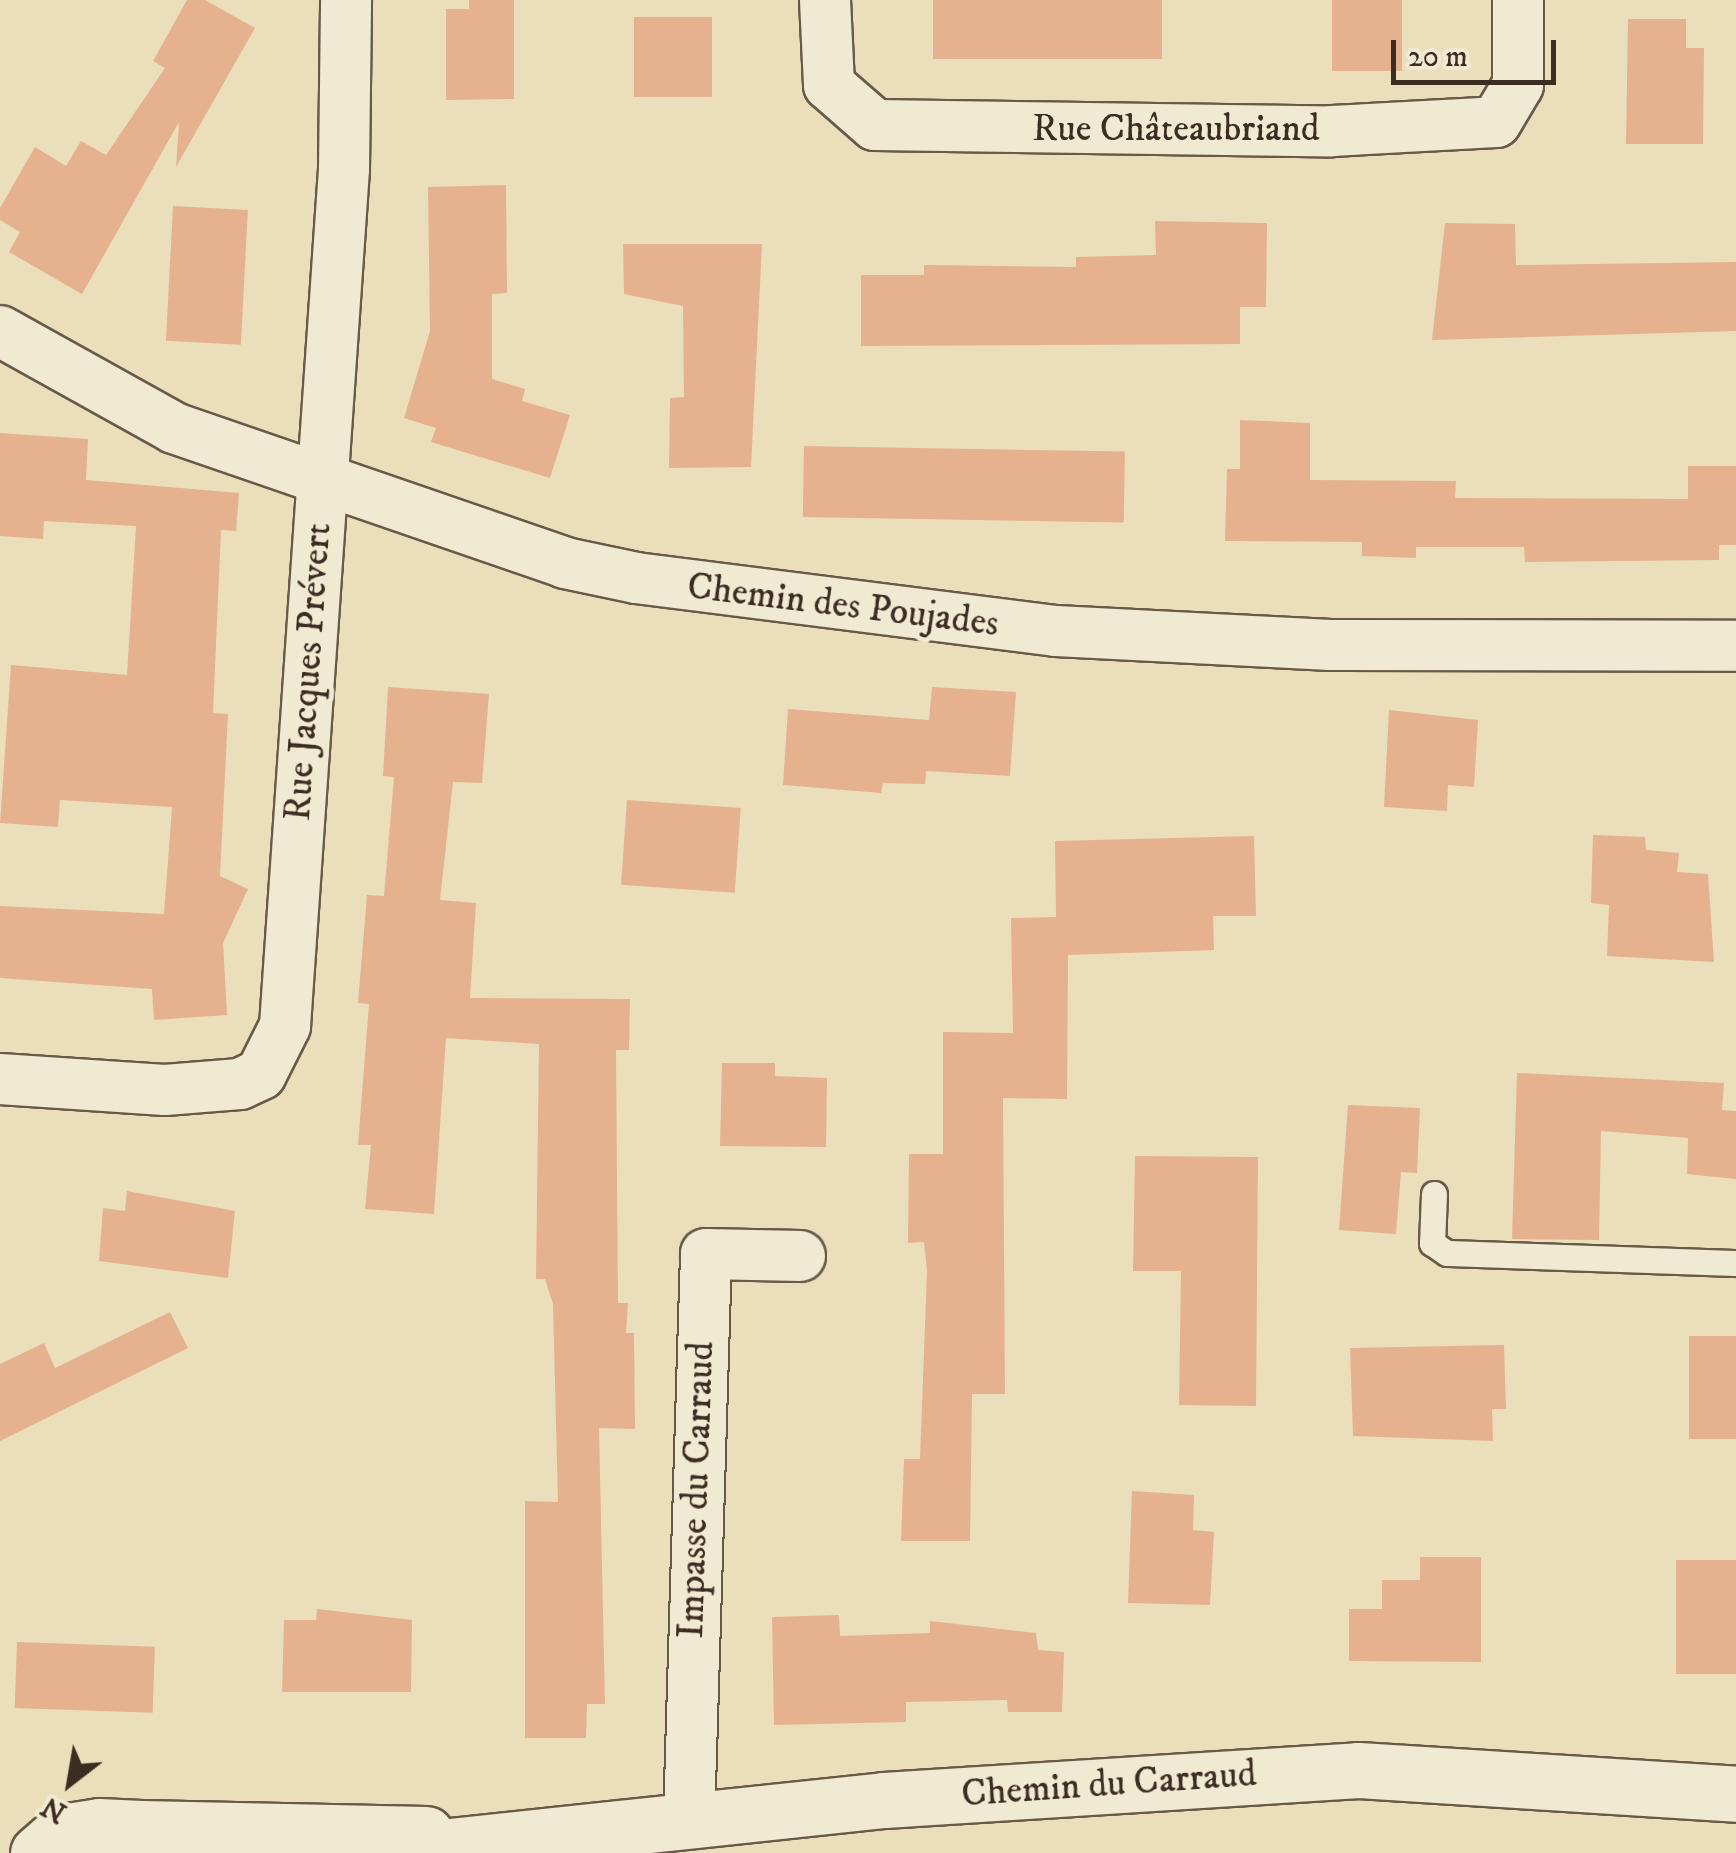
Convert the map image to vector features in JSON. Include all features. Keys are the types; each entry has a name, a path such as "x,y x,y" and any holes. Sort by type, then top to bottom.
{"street":[{"name":"Rue Jacques Prévert","path":"0,1079 212,1088 262,1074 275,1056 288,1008 344,169 346,0"},
{"name":"Rue Châteaubriand","path":"825,0 829,86 875,125 1312,131 1496,122 1518,85 1518,0"},
{"name":"Chemin des Poujades","path":"0,331 174,428 321,483 565,563 950,624 1332,645 1736,646"},
{"name":"Impasse du Carraud","path":"689,1820 706,1254 800,1256"},
{"name":"Chemin du Carraud","path":"0,1832 50,1842 484,1836 1100,1782 1358,1770 1736,1794"},
{"name":"Chemin du Carraud","path":"384,1853 484,1836"}],"lane":[{"path":"1434,1194 1432,1243 1448,1253 1736,1263"}],"building":[{"path":"187,0 205,0 255,28 176,167 179,122 82,294 9,252 20,232 0,220 0,208 35,147 66,166 81,141 106,155 165,68 153,61"},
{"path":"469,0 514,0 514,99 446,100 446,9 469,9"},
{"path":"933,0 1162,0 1162,59 933,59"},
{"path":"1332,0 1402,0 1402,71 1332,71"},
{"path":"634,17 712,17 712,97 634,97"},
{"path":"1628,19 1686,19 1686,48 1704,48 1703,144 1626,144"},
{"path":"506,185 507,293 492,294 492,379 525,389 522,401 570,415 550,478 431,442 436,428 404,418 430,331 428,187"},
{"path":"173,206 248,210 241,345 166,341"},
{"path":"1155,221 1267,223 1266,307 1240,307 1240,344 861,346 861,275 924,275 924,265 1076,267 1076,257 1156,255"},
{"path":"1445,223 1515,224 1516,265 1736,262 1736,331 1432,340"},
{"path":"623,244 762,244 751,467 669,468 670,398 684,397 683,306 624,294"},
{"path":"1240,420 1310,423 1310,480 1456,481 1455,498 1688,499 1688,466 1736,466 1736,545 1719,545 1719,560 1525,562 1524,547 1416,547 1416,558 1362,556 1362,542 1225,541 1227,469 1240,469"},
{"path":"0,433 88,439 86,480 239,493 236,531 221,530 213,713 228,714 220,876 248,889 223,943 227,1015 154,1020 152,989 0,978 0,906 164,914 172,807 60,800 58,827 0,823 11,665 127,675 136,526 44,521 43,539 0,536"},
{"path":"804,446 1125,452 1124,523 803,517"},
{"path":"388,687 489,694 482,783 453,782 440,900 476,903 470,998 630,999 629,1050 616,1050 618,1303 628,1303 626,1333 634,1333 635,1429 599,1428 605,1704 587,1704 586,1738 525,1738 525,1501 558,1502 553,1304 545,1279 536,1279 539,1044 446,1038 434,1214 365,1209 371,1145 358,1145 369,1004 358,1003 367,895 384,896 394,777 383,776"},
{"path":"932,687 1016,692 1010,776 926,771 925,784 883,783 881,793 783,785 788,709 929,720"},
{"path":"1389,710 1478,720 1474,787 1448,785 1447,811 1384,807"},
{"path":"627,800 741,808 735,893 621,885"},
{"path":"1593,835 1645,837 1646,850 1679,853 1677,872 1708,874 1714,962 1607,956 1609,905 1591,903"},
{"path":"1254,836 1256,916 1213,916 1214,950 1068,955 1067,1099 1003,1098 1005,1394 972,1394 970,1541 901,1541 904,1459 920,1459 927,1271 924,1242 908,1243 909,1154 943,1154 943,1032 1013,1033 1011,918 1056,917 1055,841"},
{"path":"722,1063 775,1063 775,1076 827,1078 826,1147 720,1146"},
{"path":"1517,1073 1724,1083 1722,1110 1736,1111 1736,1179 1687,1174 1688,1138 1601,1131 1599,1240 1512,1239"},
{"path":"1348,1105 1420,1108 1417,1173 1401,1172 1396,1234 1339,1230"},
{"path":"1135,1156 1258,1157 1256,1406 1179,1405 1181,1271 1133,1271"},
{"path":"127,1191 235,1211 228,1278 99,1261 103,1208 125,1211"},
{"path":"170,1312 188,1348 0,1441 0,1364 44,1343 55,1368"},
{"path":"1689,1336 1736,1336 1736,1439 1689,1439"},
{"path":"1504,1345 1506,1409 1492,1409 1493,1441 1353,1436 1350,1348"},
{"path":"1132,1491 1194,1495 1193,1530 1214,1532 1210,1605 1128,1603"},
{"path":"1420,1557 1481,1557 1481,1662 1349,1661 1349,1609 1382,1609 1382,1580 1420,1580"},
{"path":"1676,1560 1736,1560 1736,1674 1676,1674"},
{"path":"317,1609 412,1620 411,1692 282,1692 284,1620 316,1620"},
{"path":"839,1615 840,1636 930,1633 930,1621 1036,1633 1038,1650 1064,1652 1062,1712 1008,1712 1007,1700 906,1702 906,1722 774,1725 772,1617"},
{"path":"17,1642 155,1647 153,1713 15,1708"}]}
